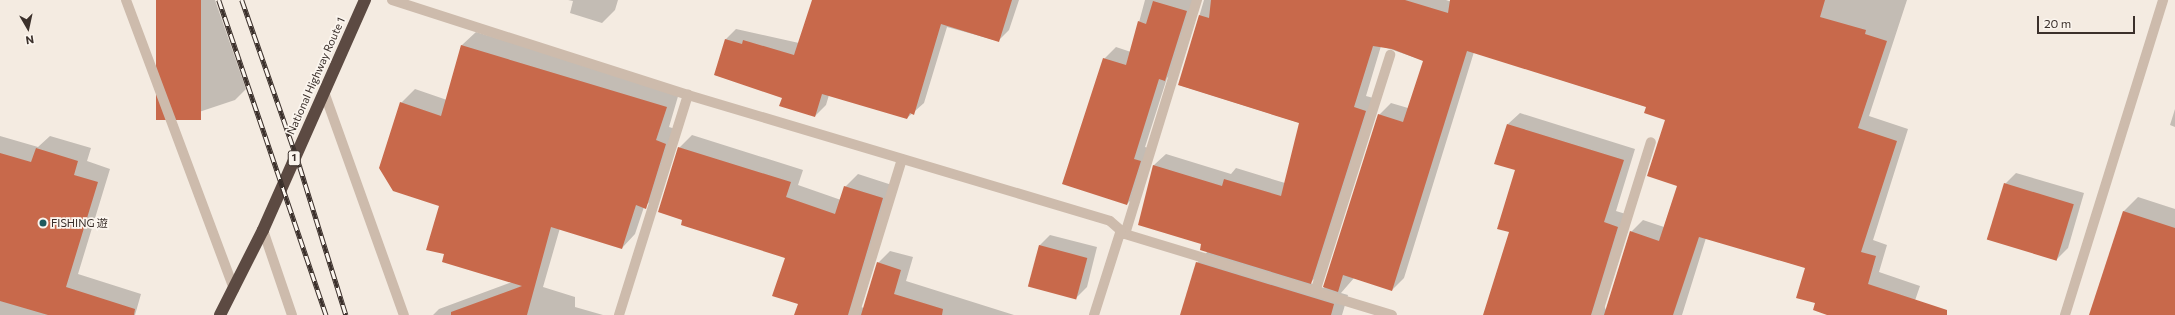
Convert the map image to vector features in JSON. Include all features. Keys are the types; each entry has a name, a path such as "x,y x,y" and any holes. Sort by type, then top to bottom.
{"highway":[{"name":"National Highway Route 1","path":"220,315 263,230 365,0"}],"street":[{"path":"126,0 234,289"},
{"path":"392,0 688,95 1110,221 1123,232 1391,315"},
{"path":"1094,315 1123,232 1197,0"},
{"path":"2066,315 2163,0"},
{"path":"1315,292 1390,55"},
{"path":"324,92 404,315"},
{"path":"619,315 688,95"},
{"path":"1597,315 1651,142"},
{"path":"854,315 902,159"},
{"path":"263,230 292,315"}],"building":[{"path":"156,0 201,0 201,120 156,120"},
{"path":"812,0 1012,0 999,42 941,24 914,115 910,113 907,119 822,94 815,117 779,106 782,98 714,75 725,39 742,44 743,40 794,55"},
{"path":"1211,0 1405,0 1448,13 1450,0 1825,0 1820,17 1866,30 1865,34 1887,41 1858,128 1897,141 1861,252 1876,256 1868,284 1947,310 1947,315 1827,315 1813,310 1815,303 1796,298 1805,268 1699,237 1673,315 1604,315 1630,231 1659,241 1677,186 1647,176 1665,120 1644,113 1646,107 1467,51 1392,291 1343,275 1338,292 1323,287 1378,114 1403,122 1423,61 1392,49 1373,46 1354,107 1366,111 1311,284 1200,250 1201,244 1138,225 1153,165 1222,186 1224,179 1281,196 1299,123 1178,85 1199,15 1209,18"},
{"path":"1153,1 1187,11 1165,81 1159,79 1134,159 1141,161 1127,205 1062,184 1103,58 1126,65 1138,21 1146,24"},
{"path":"461,45 667,107 656,140 666,144 646,209 636,205 622,249 551,227 527,315 451,315 451,312 522,286 442,262 444,254 426,250 439,206 393,191 379,168 400,102 441,116"},
{"path":"1507,124 1624,160 1604,222 1618,227 1591,315 1483,315 1509,232 1497,229 1515,170 1494,164"},
{"path":"678,147 791,182 786,197 835,214 844,186 883,198 848,315 794,315 798,304 772,296 785,258 681,225 682,220 658,212"},
{"name":"FISHING 遊","path":"36,148 78,161 74,175 98,182 66,287 135,309 134,315 48,315 0,301 0,153 31,162"},
{"path":"2004,183 2074,204 2057,261 1987,239"},
{"path":"2123,211 2175,228 2175,315 2089,315"},
{"path":"1039,245 1087,258 1076,299 1028,287"},
{"path":"877,262 901,270 894,294 943,309 942,315 861,315"},
{"path":"1196,262 1334,304 1331,315 1180,315"}],"railway":[{"path":"219,0 326,315"},
{"path":"242,0 300,167 346,315"}],"place":[{"name":"FISHING 遊","path":"43,223"}]}
